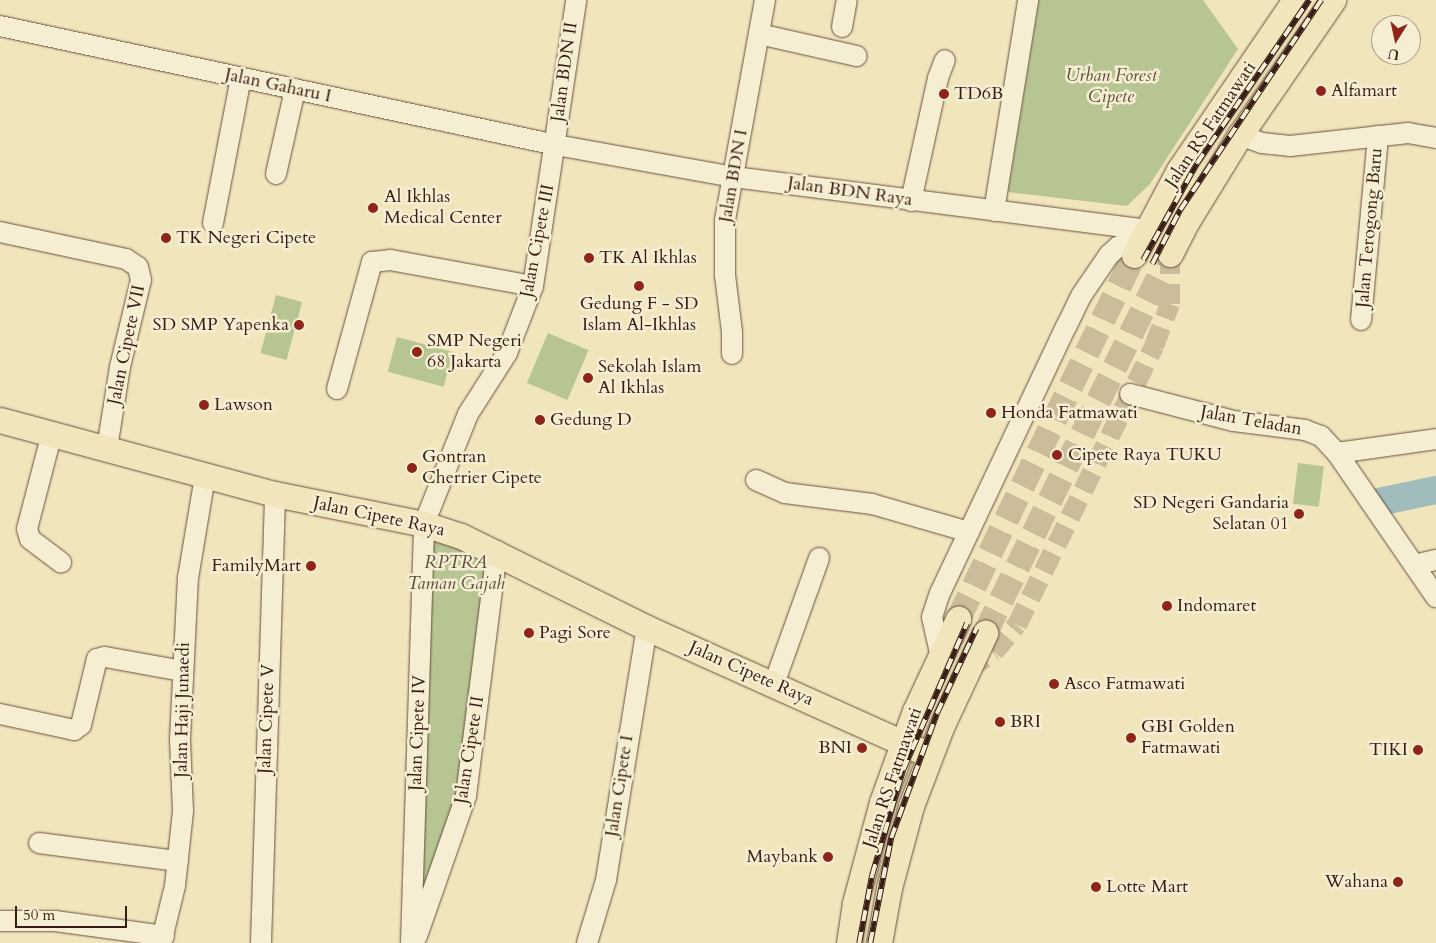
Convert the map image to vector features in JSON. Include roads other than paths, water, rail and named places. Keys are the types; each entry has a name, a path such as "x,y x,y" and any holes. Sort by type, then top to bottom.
{"main road":[{"name":"Jalan RS Fatmawati","path":"1140,242 1178,170 1295,0"},
{"name":"Jalan RS Fatmawati","path":"1170,254 1186,221 1240,135 1333,0"},
{"name":"Jalan Cipete Raya","path":"0,420 275,494 424,524 497,551 647,628 930,755"},
{"name":"Jalan RS Fatmawati","path":"849,943 868,851 902,744 958,620"},
{"name":"Jalan RS Fatmawati","path":"879,943 898,848 930,755 985,633"}],"street":[{"name":"Jalan BDN II","path":"556,144 576,0"},
{"name":"Jalan BDN I","path":"732,354 725,275 725,220 765,0"},
{"path":"842,27 847,0"},
{"path":"994,211 1028,0"},
{"name":"Jalan Gaharu I","path":"0,26 556,144"},
{"path":"759,34 857,56"},
{"path":"911,201 938,78 945,60"},
{"path":"213,223 241,78"},
{"path":"276,174 295,90"},
{"path":"1240,135 1262,143 1290,146 1408,133 1436,138"},
{"name":"Jalan Terogong Baru","path":"1361,320 1378,136"},
{"name":"Jalan BDN Raya","path":"556,144 734,177 994,211 1140,242"},
{"name":"Jalan Cipete III","path":"424,524 468,414 507,353 533,286 556,144"},
{"name":"Jalan Cipete VII","path":"0,232 126,259 138,267 141,280 120,367 107,448"},
{"path":"941,657 932,617 942,588 1082,296 1109,255 1119,246 1140,242"},
{"path":"337,389 372,262 390,260 533,286"},
{"name":"Jalan Teladan","path":"1130,394 1234,421 1314,432 1337,453 1436,597"},
{"path":"52,433 27,529 30,539 61,562"},
{"path":"1337,453 1436,439"},
{"name":"Jalan Haji Junaedi","path":"162,940 178,861 183,811 182,671 188,578 205,476"},
{"path":"756,480 785,493 872,504 969,532"},
{"name":"Jalan Cipete V","path":"261,943 275,494"},
{"name":"Jalan Cipete IV","path":"413,943 424,524"},
{"name":"Jalan Cipete II","path":"413,943 466,796 497,551"},
{"path":"774,684 819,558"},
{"path":"1414,566 1436,560"},
{"name":"Jalan Cipete I","path":"587,943 606,880 647,628"},
{"path":"0,714 74,730 81,725 96,659 105,658 182,671"},
{"path":"39,843 178,861"},
{"path":"0,921 55,921 162,940"}],"waterway":[{"path":"1379,502 1436,490"}],"tunnel":[{"path":"968,669 994,652 1017,625 1154,346 1170,304 1170,254"},
{"path":"985,633 1170,254"},
{"path":"958,619 1134,255"}],"railway":[{"path":"1143,260 1197,163 1309,0"},
{"path":"1152,264 1180,210 1321,0"},
{"path":"859,943 872,875 903,770 967,623"},
{"path":"870,943 891,838 937,713 976,629"}],"place":[{"name":"Alfamart","path":"1321,91"},
{"name":"TD6B","path":"944,94"},
{"name":"Al Ikhlas Medical Center","path":"373,208"},
{"name":"TK Negeri Cipete","path":"166,238"},
{"name":"TK Al Ikhlas","path":"589,258"},
{"name":"Gedung F - SD Islam Al-Ikhlas","path":"639,286"},
{"name":"SD SMP Yapenka","path":"299,325"},
{"name":"SMP Negeri 68 Jakarta","path":"417,352"},
{"name":"Sekolah Islam Al Ikhlas","path":"588,378"},
{"name":"Lawson","path":"204,405"},
{"name":"Honda Fatmawati","path":"991,413"},
{"name":"Gedung D","path":"540,420"},
{"name":"Cipete Raya TUKU","path":"1057,455"},
{"name":"Gontran Cherrier Cipete","path":"412,468"},
{"name":"SD Negeri Gandaria Selatan 01","path":"1299,514"},
{"name":"FamilyMart","path":"311,566"},
{"name":"Indomaret","path":"1167,606"},
{"name":"Pagi Sore","path":"529,633"},
{"name":"Asco Fatmawati","path":"1054,684"},
{"name":"BRI","path":"1000,722"},
{"name":"GBI Golden Fatmawati","path":"1131,738"},
{"name":"BNI","path":"862,748"},
{"name":"TIKI","path":"1418,750"},
{"name":"Maybank","path":"828,857"},
{"name":"Wahana","path":"1398,882"},
{"name":"Lotte Mart","path":"1096,887"}],"park label":[{"name":"Urban Forest Cipete","path":"1111,87"},
{"name":"RPTRA Taman Gajah","path":"456,574"}]}
